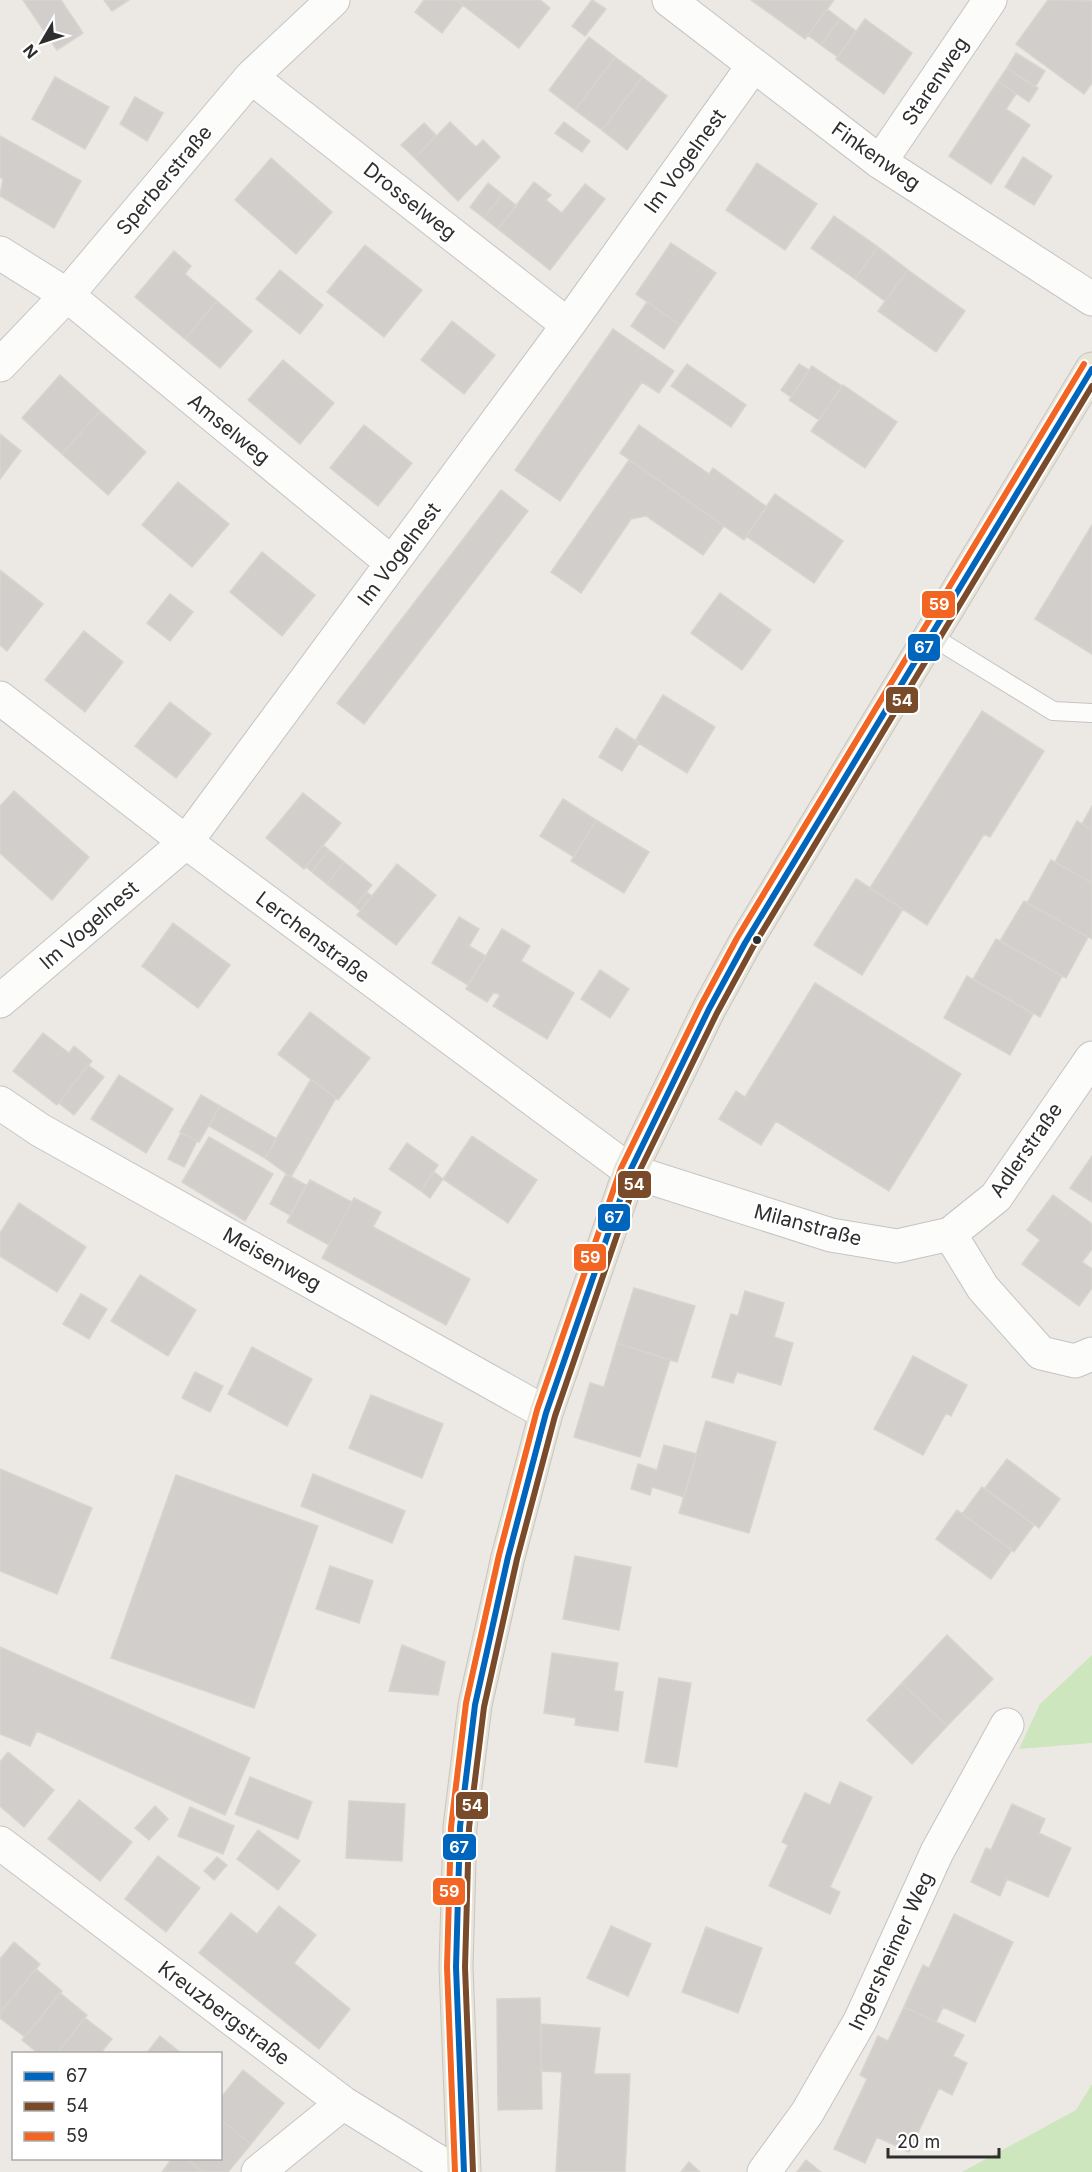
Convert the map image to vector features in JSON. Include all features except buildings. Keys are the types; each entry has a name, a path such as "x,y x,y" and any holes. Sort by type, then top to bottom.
{"main road":[{"path":"464,2172 456,1967 460,1827 475,1705 508,1557 546,1413 630,1171 708,1009 745,943 1092,369"}],"street":[{"name":"Sperberstraße","path":"0,365 67,295 251,76 333,0"},
{"name":"Finkenweg","path":"669,0 880,162 1092,299"},
{"name":"Starenweg","path":"880,162 990,0"},
{"name":"Im Vogelnest","path":"0,1001 186,842 568,326 753,66"},
{"name":"Drosselweg","path":"251,76 568,326"},
{"name":"Amselweg","path":"0,253 67,295 392,563"},
{"name":"Lerchenstraße","path":"0,698 186,842 630,1171"},
{"name":"Adlerstraße","path":"950,1234 996,1197 1092,1058"},
{"name":"Meisenweg","path":"0,1102 40,1130 546,1413"},
{"name":"Milanstraße","path":"630,1171 831,1235 897,1246 950,1234"},
{"path":"950,1234 983,1288 1041,1353 1083,1358"},
{"name":"Ingersheimer Weg","path":"764,2172 807,2113 860,2021 937,1852 1007,1725"},
{"name":"Kreuzbergstraße","path":"0,1844 343,2103 455,2172"},
{"path":"258,2172 343,2103"}],"lane":[{"path":"931,636 1053,711 1092,713"}],"green space":[{"path":"1092,1655 1092,1743 1019,1749 1040,1704"},
{"path":"1092,2084 1092,2172 962,2172 1076,2110"}],"transit line":[{"name":"59","path":"455,2172 447,1967 451,1827 466,1703 499,1555 537,1410 621,1168 701,1005 737,938 1084,364"},
{"name":"67","path":"464,2172 456,1967 460,1827 475,1705 508,1557 546,1413 630,1171 709,1009 745,943 1092,369"},
{"name":"54","path":"473,2172 465,1967 469,1828 484,1707 517,1559 555,1416 638,1174 717,1013 753,947 1092,386"}]}
